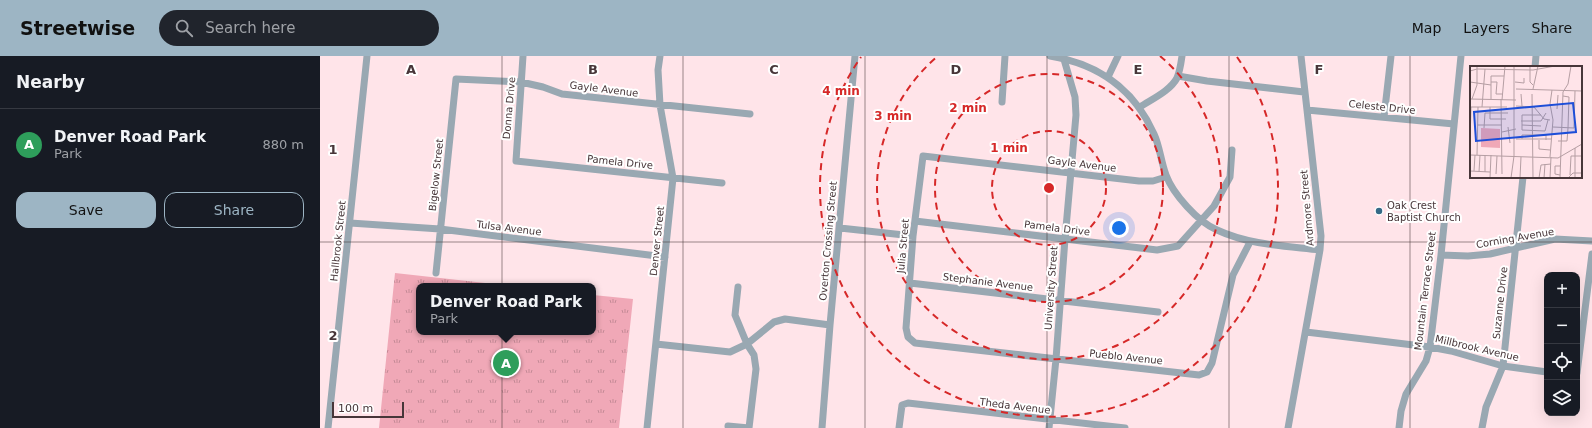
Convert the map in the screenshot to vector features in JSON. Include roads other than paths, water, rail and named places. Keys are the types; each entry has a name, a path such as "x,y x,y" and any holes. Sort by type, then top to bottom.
{"street":[{"name":"Hallbrook Street","path":"328,428 367,56"},
{"name":"Donna Drive","path":"516,161 523,56"},
{"name":"Denver Street","path":"647,428 673,178 660,105 658,70 660,56"},
{"name":"Overton Crossing Street","path":"822,428 854,56"},
{"path":"1002,102 1005,56"},
{"path":"1050,56 1063,57 1088,66 1108,77 1125,90 1140,107 1155,135 1166,176 1176,194 1201,220 1216,230 1250,242 1320,250"},
{"path":"1108,77 1118,56"},
{"path":"1140,107 1164,91 1174,81 1178,76 1182,56"},
{"name":"Ardmore Street","path":"1288,428 1306,332 1321,236 1301,56"},
{"path":"1384,117 1391,56"},
{"name":"Mountain Terrace Street","path":"1400,428 1406,394 1426,361 1430,347 1461,56"},
{"path":"1535,66 1536,56"},
{"name":"University Street","path":"1049,428 1076,115 1075,97 1063,57"},
{"path":"1178,76 1206,81 1304,92"},
{"name":"Gayle Avenue","path":"456,79 521,82 543,87 562,94 750,114"},
{"name":"Bigelow Street","path":"436,273 456,79"},
{"name":"Celeste Drive","path":"1308,110 1454,124"},
{"name":"Pamela Drive","path":"915,221 1157,250 1178,246 1214,206 1230,177 1232,150"},
{"name":"Gayle Avenue","path":"923,156 1140,181 1153,181 1166,176"},
{"name":"Julia Street","path":"908,337 906,328 913,236 923,156"},
{"name":"Pamela Drive","path":"516,161 722,183"},
{"name":"Suzanne Drive","path":"1482,428 1486,407 1503,366 1523,178"},
{"name":"Tulsa Avenue","path":"350,223 440,229 665,257"},
{"path":"840,228 913,236"},
{"name":"Corning Avenue","path":"1441,255 1468,256 1490,254 1555,239 1592,241"},
{"name":"Pueblo Avenue","path":"908,337 915,343 1199,375 1207,372 1212,363 1233,275 1250,242"},
{"path":"1580,349 1592,254"},
{"name":"Stephanie Avenue","path":"910,283 1158,312"},
{"path":"728,426 749,428 756,368 754,355 746,344 735,315 738,287"},
{"path":"656,344 730,352 746,344 774,322 785,319 830,325"},
{"name":"Millbrook Avenue","path":"1306,332 1430,347 1451,351 1503,366 1544,372"},
{"name":"Theda Avenue","path":"899,428 902,404 908,403 1125,428"}],"place":[{"name":"Oak Crest Baptist Church","path":"1379,211"},
{"name":"Denver Road Park","path":"506,363"}]}
